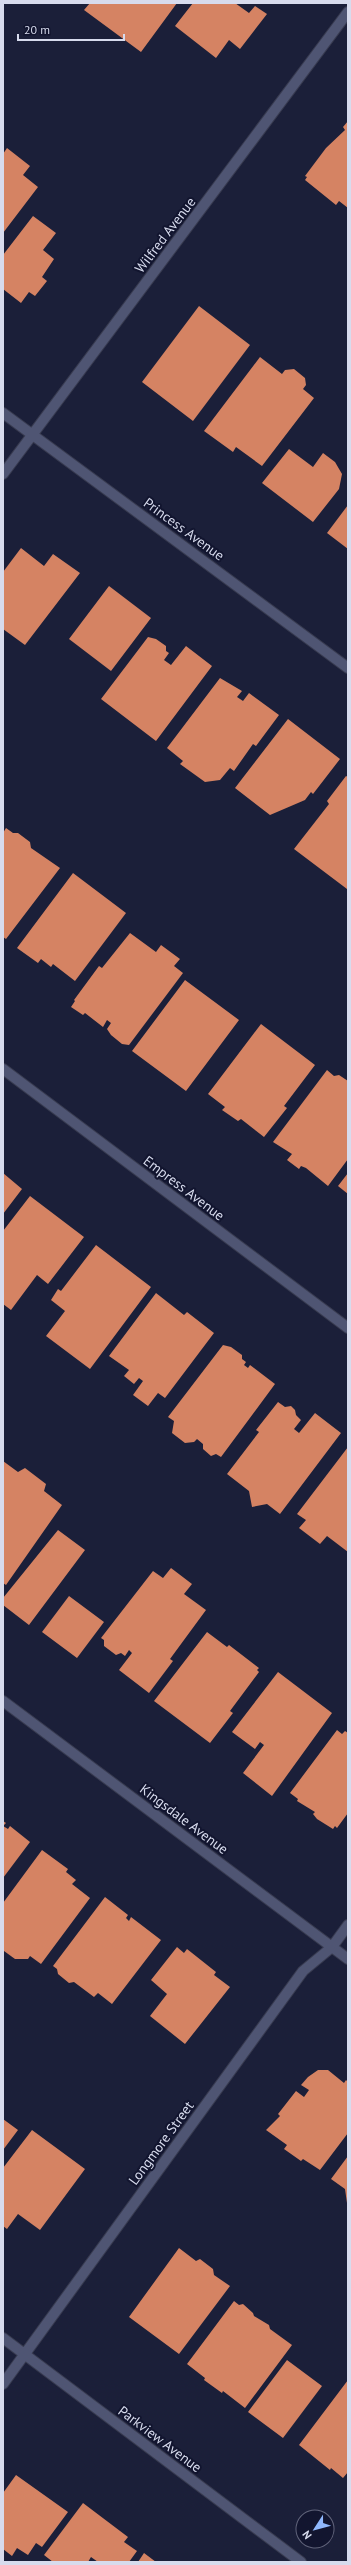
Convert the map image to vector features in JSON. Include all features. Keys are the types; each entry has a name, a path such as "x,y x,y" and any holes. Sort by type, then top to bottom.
{"street":[{"name":"Wilfred Avenue","path":"3,474 348,12"},
{"name":"Princess Avenue","path":"3,412 348,668"},
{"name":"Empress Avenue","path":"3,1069 348,1328"},
{"name":"Kingsdale Avenue","path":"3,1701 348,1959"},
{"name":"Longmore Street","path":"3,2384 303,1971 332,1947 348,1925"},
{"name":"Parkview Avenue","path":"3,2338 301,2562"}],"building":[{"path":"90,3 177,3 141,52 84,10"},
{"path":"193,3 235,3 249,13 255,6 267,14 240,49 229,40 216,58 175,26"},
{"path":"348,121 348,208 339,201 336,205 305,180 307,177 305,176 326,148 345,130 343,127"},
{"path":"7,148 30,166 23,175 38,187 3,233 3,154"},
{"path":"33,216 56,233 43,250 54,259 42,277 47,281 35,296 29,292 21,303 3,289 3,255"},
{"path":"199,306 250,345 193,421 142,382"},
{"path":"260,357 282,374 285,370 294,369 305,378 306,385 303,389 314,398 262,466 236,447 233,452 204,431"},
{"path":"289,449 313,467 323,453 335,462 342,474 339,489 313,522 262,483"},
{"path":"348,505 348,549 327,533"},
{"path":"21,548 44,566 53,554 80,573 25,645 3,629 3,572"},
{"path":"109,586 151,618 111,671 69,639"},
{"path":"148,637 156,639 166,646 166,651 169,653 164,660 171,665 186,646 212,666 156,741 101,699"},
{"path":"220,678 242,691 237,697 243,701 249,693 279,715 256,746 253,744 234,771 230,768 220,780 205,782 180,764 183,761 167,748"},
{"path":"288,719 340,759 313,794 311,792 305,800 270,815 235,788"},
{"path":"346,776 348,777 347,889 294,849 329,804 327,801"},
{"path":"6,828 13,833 18,833 30,842 31,848 60,868 6,939 3,937 3,833"},
{"path":"73,873 126,913 75,981 53,964 51,967 41,959 38,963 17,948"},
{"path":"130,933 156,952 161,945 180,959 174,966 183,973 129,1045 122,1044 111,1035 107,1029 111,1023 107,1020 103,1027 85,1013 83,1015 71,1007 75,1001 74,1000 99,966 102,968"},
{"path":"185,980 239,1020 186,1091 132,1051"},
{"path":"261,1024 315,1065 284,1106 287,1108 264,1137 241,1119 238,1121 222,1110 225,1107 208,1094"},
{"path":"327,1070 334,1076 339,1075 348,1081 348,1159 328,1186 306,1168 301,1166 299,1169 287,1160 292,1154 273,1142"},
{"path":"3,1173 22,1189 3,1214"},
{"path":"348,1173 348,1194 338,1186"},
{"path":"30,1196 84,1237 48,1284 37,1275 11,1310 3,1304 3,1231"},
{"path":"96,1245 151,1287 90,1369 46,1336 65,1311 51,1300 58,1289 61,1291"},
{"path":"156,1293 184,1315 187,1312 214,1333 165,1398 158,1393 148,1406 133,1395 143,1381 139,1378 134,1384 124,1376 129,1370 109,1356"},
{"path":"223,1345 231,1347 242,1355 242,1359 246,1362 244,1365 248,1368 250,1365 275,1384 221,1457 216,1454 211,1456 203,1449 203,1444 197,1439 194,1442 185,1443 172,1433 174,1421 168,1417"},
{"path":"278,1402 285,1407 291,1406 295,1410 296,1415 301,1420 294,1429 299,1433 315,1413 341,1433 280,1514 267,1504 252,1507 249,1491 227,1474 259,1432 256,1430"},
{"path":"348,1447 348,1552 327,1536 320,1544 299,1528 306,1520 297,1514"},
{"path":"3,1461 18,1472 25,1468 46,1484 44,1491 62,1505 6,1585 3,1583"},
{"path":"58,1530 85,1550 29,1625 3,1605 3,1598"},
{"path":"171,1568 192,1584 184,1594 206,1610 170,1659 173,1661 149,1693 119,1670 132,1653 129,1650 125,1656 121,1653 116,1655 104,1646 104,1640 101,1638 153,1571 163,1578"},
{"path":"69,1596 104,1622 77,1658 42,1632"},
{"path":"207,1632 227,1647 229,1645 259,1668 257,1670 259,1672 230,1711 233,1713 210,1743 154,1701"},
{"path":"278,1672 332,1713 272,1796 243,1773 264,1745 260,1742 255,1749 232,1732"},
{"path":"337,1730 342,1734 345,1731 348,1733 348,1813 337,1828 335,1826 333,1829 317,1819 313,1814 315,1812 297,1801 298,1799 290,1793"},
{"path":"3,1826 8,1829 10,1826 30,1842 3,1878"},
{"path":"42,1850 68,1869 66,1872 76,1880 72,1884 90,1898 41,1964 30,1956 28,1959 15,1959 4,1951 3,1903"},
{"path":"105,1897 128,1915 126,1918 129,1921 131,1917 161,1940 112,2004 98,1993 94,1997 74,1982 69,1983 58,1974 57,1969 53,1966"},
{"path":"177,1947 184,1953 187,1949 216,1972 214,1975 230,1987 185,2044 150,2016 167,1994 151,1980"},
{"path":"318,2070 328,2070 344,2083 346,2080 348,2082 348,2133 320,2170 303,2159 301,2161 284,2149 287,2145 266,2130 280,2116 278,2114 296,2091 304,2097 309,2090 301,2085 308,2077"},
{"path":"3,2119 18,2130 3,2150"},
{"path":"32,2130 85,2169 40,2230 18,2214 7,2229 3,2226 3,2168"},
{"path":"348,2156 347,2203 345,2189 331,2179"},
{"path":"179,2248 196,2261 200,2259 213,2269 214,2275 230,2286 179,2354 129,2317"},
{"path":"234,2301 239,2305 243,2304 253,2313 254,2316 269,2325 270,2329 292,2345 245,2408 223,2391 222,2393 204,2380 205,2378 187,2364"},
{"path":"287,2360 322,2386 283,2438 248,2412"},
{"path":"348,2380 348,2472 343,2478 331,2468 330,2470 299,2445"},
{"path":"16,2475 68,2512 42,2547 36,2543 28,2555 17,2548 12,2556 3,2549 3,2493"},
{"path":"83,2503 128,2537 124,2542 137,2551 129,2562 98,2562 91,2557 88,2562 53,2562 44,2555"},
{"path":"144,2553 156,2562 138,2562"}]}
